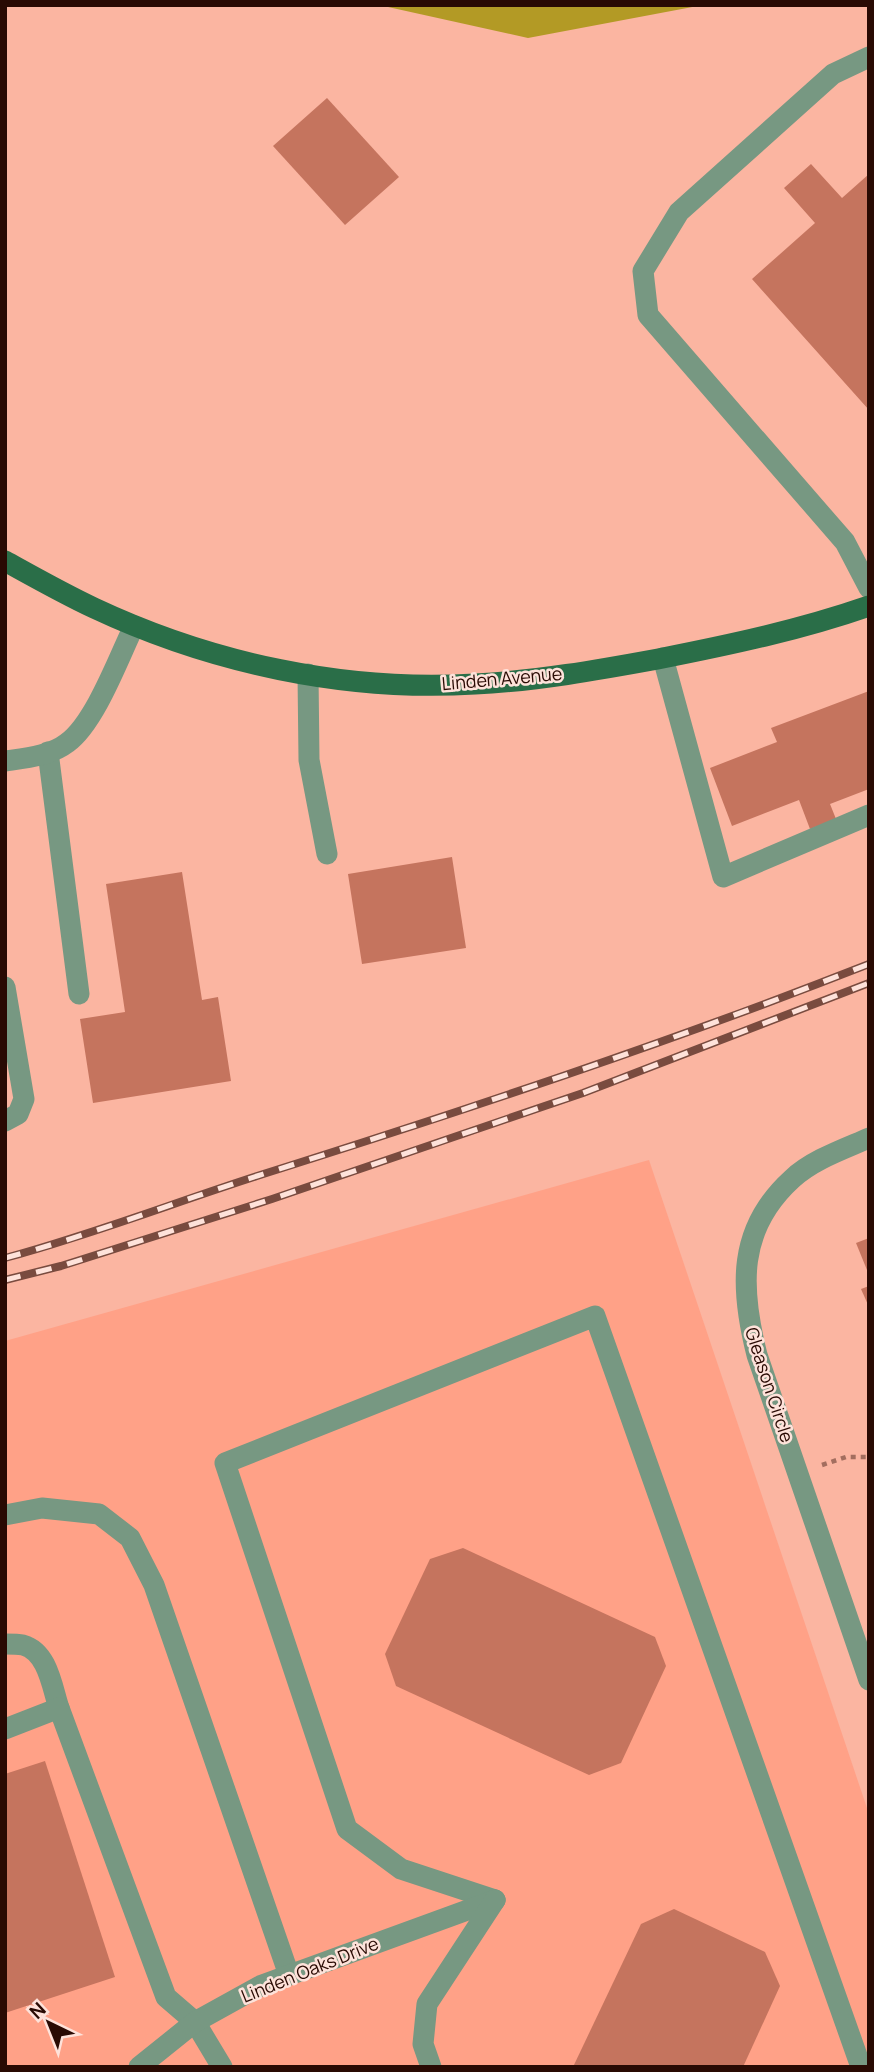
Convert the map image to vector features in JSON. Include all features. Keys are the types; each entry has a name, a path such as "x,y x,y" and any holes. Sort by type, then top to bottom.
{"main road":[{"name":"Linden Avenue","path":"5,561 134,626 219,655 344,680 394,684 474,684 547,677 663,658 771,635 869,606"}],"street":[{"path":"869,57 833,74 679,212 643,271 648,315 845,542 869,588"},
{"path":"5,761 48,752 68,743 94,708 134,626"},
{"path":"663,658 723,877 869,815"},
{"path":"308,674 309,760 327,855"},
{"path":"48,752 79,993"},
{"path":"5,987 24,1099 18,1114 5,1121"},
{"name":"Gleason Circle","path":"869,1138 827,1157 793,1177 769,1205 753,1236 745,1273 747,1315 757,1355 869,1680"},
{"path":"431,2067 423,2044 427,2004 495,1900 401,1869 347,1829 225,1464 596,1316 861,2067"},
{"path":"5,1515 41,1508 99,1514 130,1538 154,1585 289,1975"},
{"path":"5,1644 23,1645 38,1654 46,1667 166,1997 195,2022 222,2067"},
{"path":"5,1729 59,1708"},
{"name":"Linden Oaks Drive","path":"139,2067 195,2022 262,1985 495,1900"}],"path":[{"path":"798,1474 846,1457 869,1457"}],"shaded area":[{"path":"379,5 703,5 528,38"},
{"path":"649,1160 869,1814 869,2067 5,2067 5,1341"}],"building":[{"path":"327,98 399,177 345,225 273,146"},
{"path":"811,164 842,198 869,174 869,410 752,279 815,223 784,188"},
{"path":"869,691 869,789 830,804 836,819 810,829 799,800 732,826 710,768 777,742 771,728"},
{"path":"452,857 466,948 362,964 348,874"},
{"path":"182,872 202,1000 218,997 231,1081 93,1103 80,1019 125,1012 106,884"},
{"path":"869,1238 869,1275 856,1243"},
{"path":"869,1286 869,1307 861,1289"},
{"path":"463,1548 655,1637 666,1666 621,1763 589,1775 396,1686 385,1654 430,1559"},
{"path":"45,1761 115,1977 5,2013 5,1774"},
{"path":"674,1909 765,1952 780,1986 743,2067 573,2067 641,1924"}],"railway":[{"path":"5,1258 565,1075 869,964"},
{"path":"5,1280 61,1266 272,1199 583,1093 869,983"}]}
